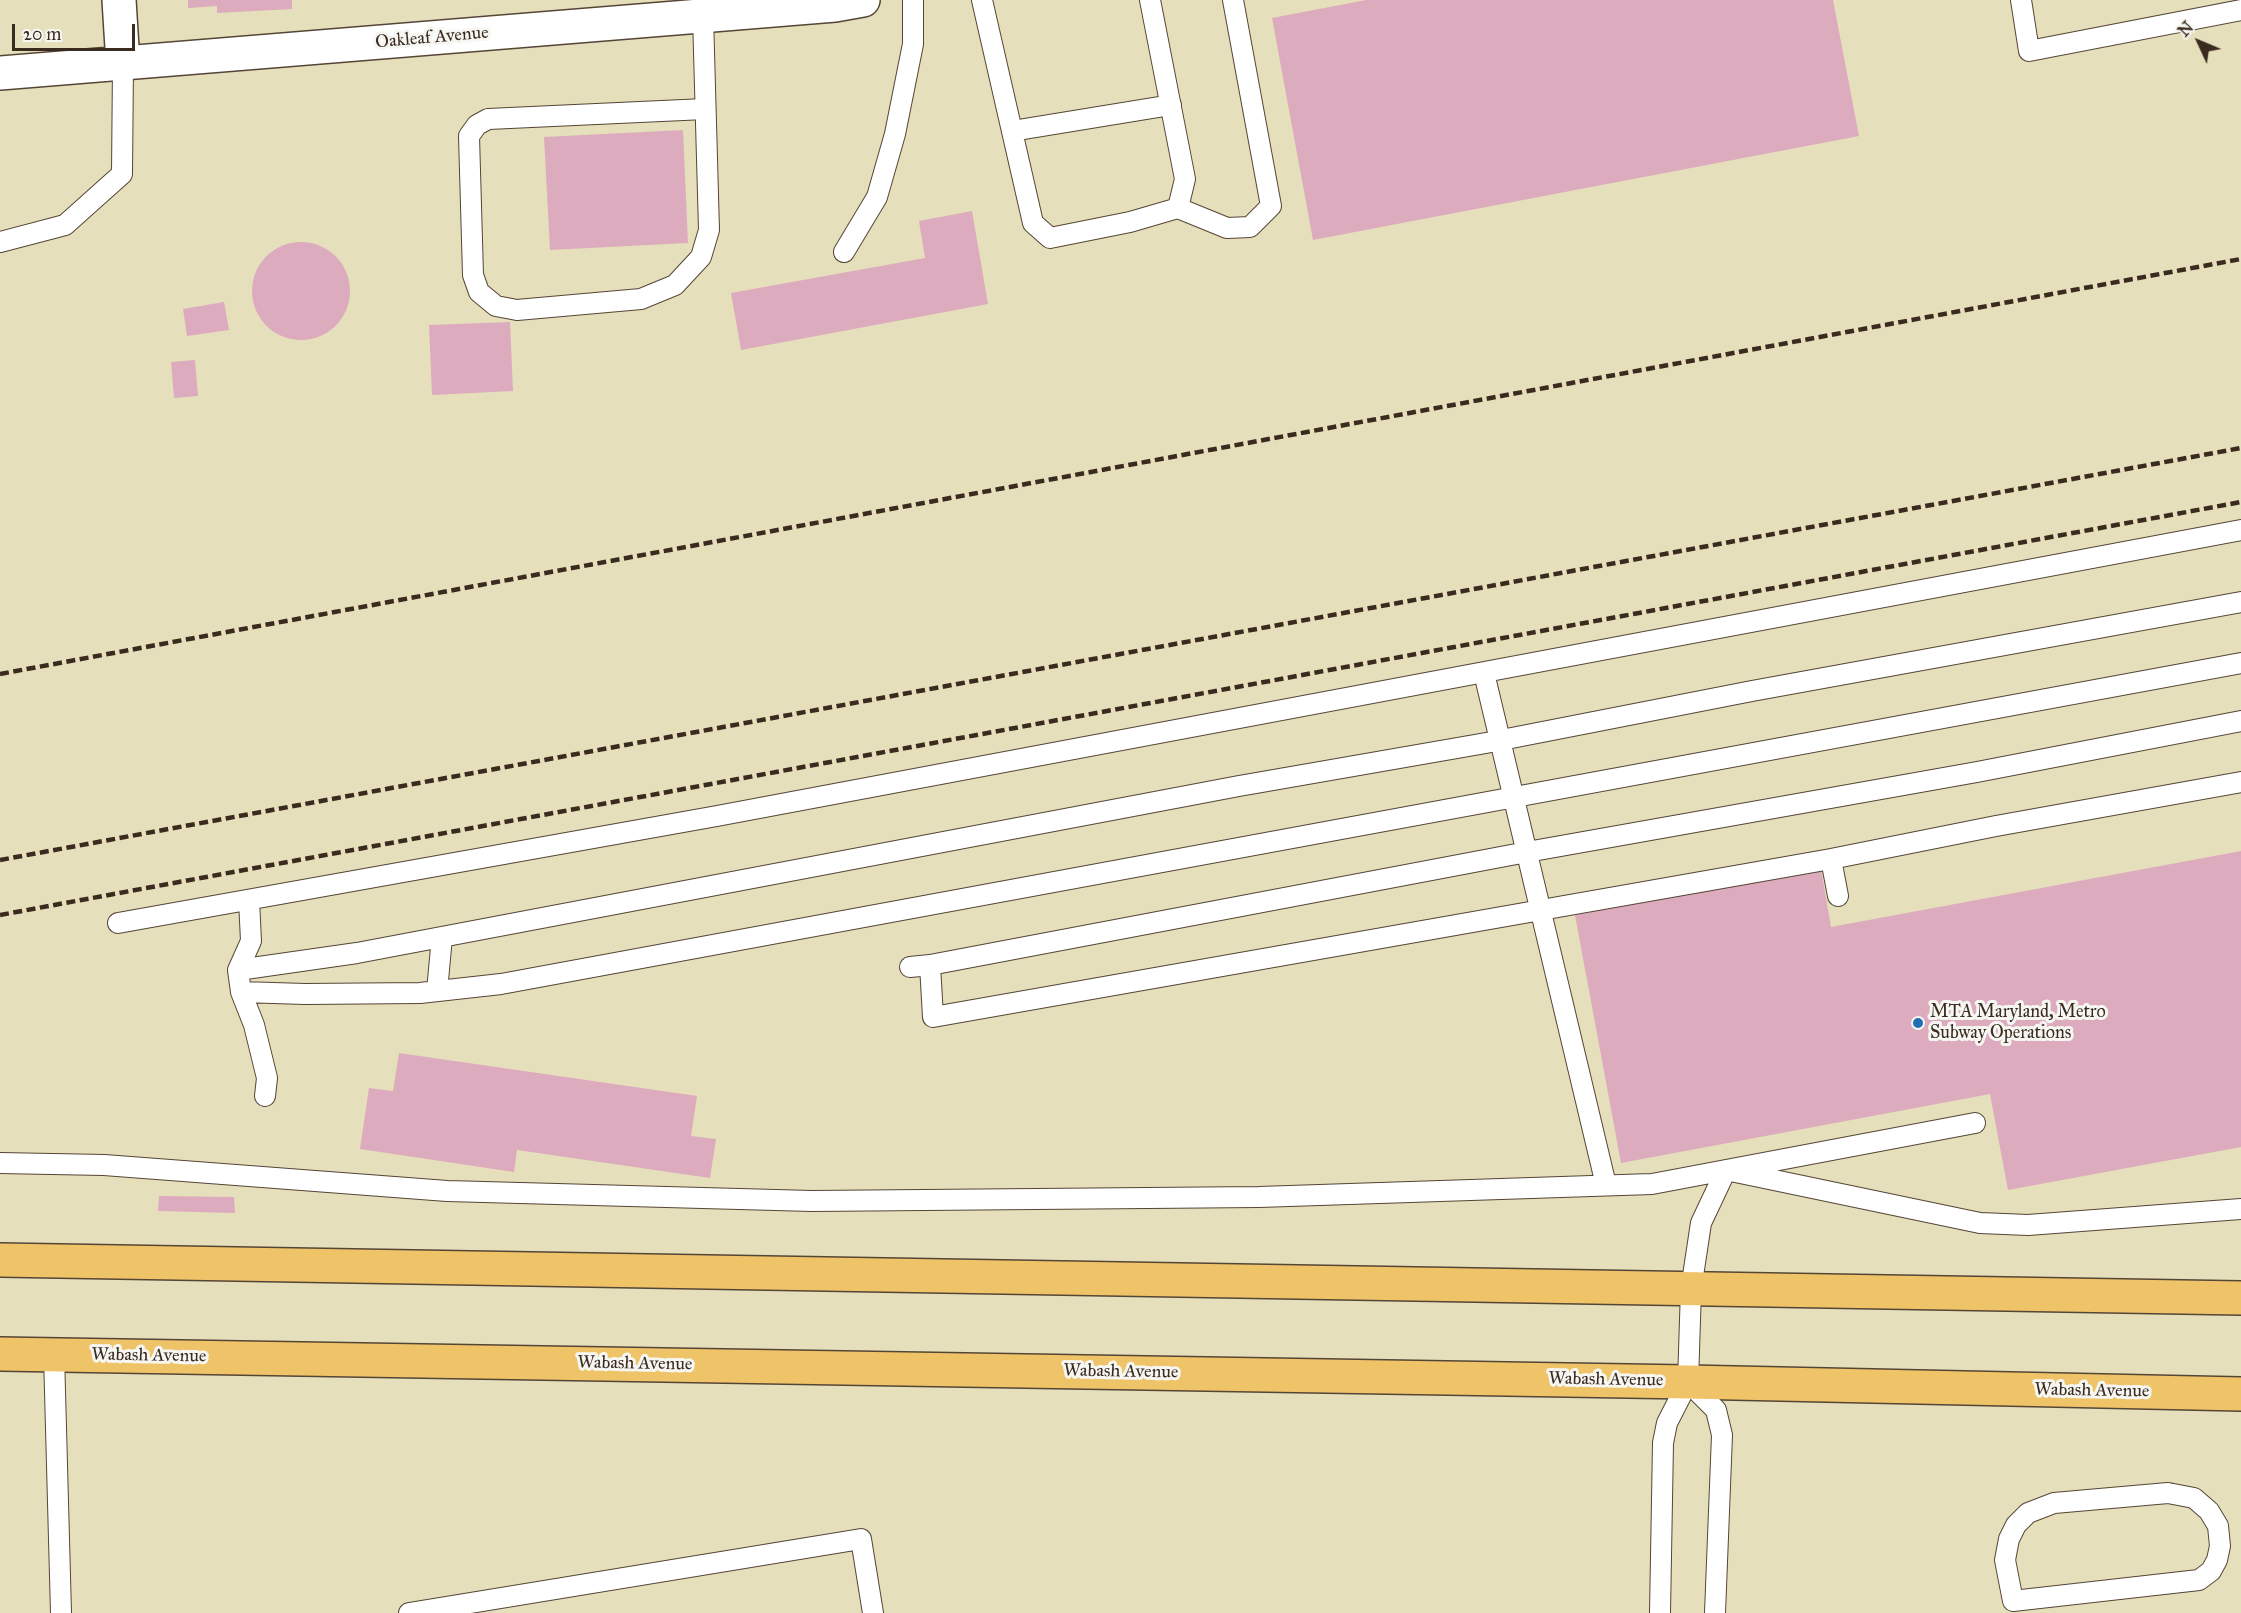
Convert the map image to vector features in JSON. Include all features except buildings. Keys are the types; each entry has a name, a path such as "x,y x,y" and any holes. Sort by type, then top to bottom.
{"main road":[{"path":"0,1260 2241,1298"},
{"name":"Wabash Avenue","path":"0,1354 1688,1382 2241,1394"}],"street":[{"path":"119,0 123,64"},
{"name":"Oakleaf Avenue","path":"0,73 703,16 844,2"}],"lane":[{"path":"844,252 878,196 895,134 913,44 913,0"},
{"path":"982,0 1033,223 1050,238 1130,222 1178,208 1227,228 1250,227 1271,206 1233,0"},
{"path":"1150,0 1185,179 1178,208"},
{"path":"2021,0 2029,51 2241,10"},
{"path":"703,16 709,230 701,257 675,285 642,298 517,310 496,306 479,291 473,275 469,136 477,125 488,119 705,108"},
{"path":"0,242 66,225 122,174 123,64"},
{"path":"1012,131 1171,105"},
{"path":"118,924 705,818 2241,530"},
{"path":"238,970 357,953 1239,786 1500,741 1740,693 2241,602"},
{"path":"241,992 305,994 438,991 501,984 2241,663"},
{"path":"1484,673 1606,1185"},
{"path":"2241,721 1977,772 1527,852 920,966 933,1017 1831,859 1996,826 2241,782"},
{"path":"1831,859 1838,896"},
{"path":"249,900 251,941 238,970 241,992 254,1025 267,1078 265,1096"},
{"path":"438,991 441,937"},
{"path":"0,1163 104,1165 447,1191 812,1201 1259,1197 1652,1184 1975,1123"},
{"path":"1726,1170 1980,1223 2028,1225 2241,1209"},
{"path":"1659,1613 1663,1443 1667,1424 1688,1382 1691,1289 1701,1223 1726,1170"},
{"path":"54,1354 61,1613"},
{"path":"1688,1382 1716,1410 1722,1435 1715,1613"},
{"path":"2168,1493 2194,1498 2209,1511 2218,1526 2220,1546 2211,1572 2199,1580 2013,1601 2005,1560 2009,1539 2016,1525 2028,1513 2054,1503 2168,1493"},
{"path":"409,1613 861,1539 873,1613"}],"railway":[{"path":"0,674 2241,259"},
{"path":"0,860 2241,448"},
{"path":"0,915 2241,502"}],"place":[{"name":"MTA Maryland, Metro Subway Operations","path":"1918,1023"}]}
